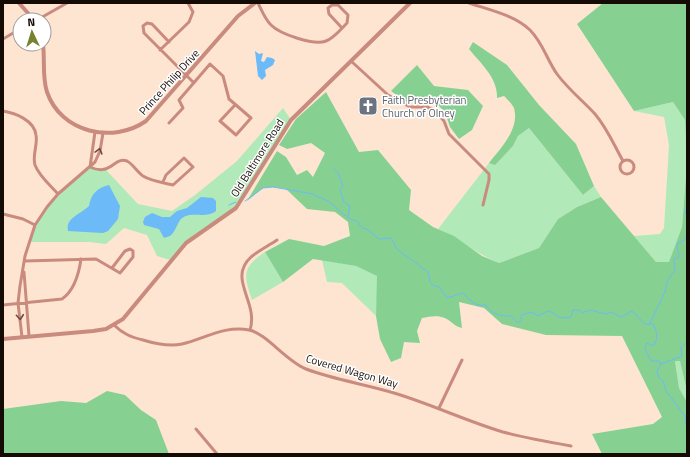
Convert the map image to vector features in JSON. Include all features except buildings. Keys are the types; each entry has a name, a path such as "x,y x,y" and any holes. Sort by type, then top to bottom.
{"street":[{"path":"19,3 27,12"},
{"path":"160,50 189,22 192,17 192,12 188,3"},
{"name":"Prince Philip Drive","path":"43,52 45,84 52,103 63,116 74,124 95,132 121,132 140,125 146,121 238,16 255,3"},
{"path":"258,3 265,18 272,26 306,41 316,43 326,41 342,28 347,23 348,16 338,5 332,5 328,8 329,13 342,28"},
{"name":"Old Baltimore Road","path":"3,339 93,332 114,325 124,319 186,243 236,208 291,120 410,3"},
{"path":"469,3 512,18 529,30 540,42 556,72 569,89 595,114 607,130 623,161"},
{"path":"50,12 65,4"},
{"path":"169,42 152,24 147,23 142,27 144,33 186,77 194,83"},
{"path":"3,39 12,34"},
{"path":"351,61 388,95 410,107 427,107 434,110 444,121 448,134 489,174 490,180 483,205"},
{"path":"169,123 182,108 179,100 210,64 223,76 229,99 250,118 236,135 220,121 235,105"},
{"path":"3,111 20,116 34,129 36,135 35,165 58,194"},
{"path":"90,167 95,132"},
{"path":"29,336 24,261 35,226 47,207 58,194 90,167 98,157 103,133"},
{"path":"90,167 96,170 106,170 121,160 127,161 144,177 173,185 193,167 184,158 166,175 163,182"},
{"path":"629,160 634,164 633,170 629,174 623,174 620,170 620,164 623,161 629,160"},
{"path":"3,214 23,219 35,226"},
{"path":"114,325 123,334 154,344 168,346 182,344 219,331 250,330 253,313 241,278 244,268 251,258 277,240"},
{"path":"24,261 96,259 118,273 122,272 133,257 133,251 130,249 125,251 112,268"},
{"path":"3,305 56,300 65,297 78,277 81,259"},
{"path":"22,337 18,303 24,268"},
{"name":"Covered Wagon Way","path":"250,330 260,335 289,360 305,368 394,393 504,432 537,441 571,446"},
{"path":"439,408 462,360"},
{"path":"196,429 216,454"}],"green space":[{"path":"603,3 687,3 687,163 685,120 673,102 634,111 577,24"},
{"path":"473,42 507,65 539,105 576,144 594,186 583,195 529,128 518,136 513,146 495,165 489,163 512,131 515,116 514,108 504,96 497,98 497,91 492,78 469,49"},
{"path":"417,65 434,86 468,90 483,106 472,130 459,139 450,127 445,112 435,102 406,102 391,91"},
{"path":"326,92 359,152 378,150 411,190 409,210 433,227 454,236 482,256 499,263 539,248 558,219 577,207 601,197 656,262 669,262 682,227 687,163 687,391 680,361 675,361 679,388 687,402 687,454 602,454 592,434 653,424 662,417 622,336 546,335 502,324 484,308 459,302 462,328 456,326 448,319 441,317 433,316 422,318 417,331 420,343 404,342 401,358 391,362 380,339 376,316 377,276 356,266 313,259 283,282 265,252 289,239 324,246 350,236 348,222 335,212 307,209 286,189 273,187 263,188 247,201 277,151 286,157 297,175 307,170 313,177 325,153 311,143 287,149 279,145 296,119"},
{"path":"673,102 685,120 687,163 682,227 669,263 656,262 634,236 660,234 664,228 669,145 664,117 634,111"},
{"path":"283,108 291,120 236,208 196,234 170,260 157,256 147,235 124,228 106,244 89,242 28,242 33,230 46,210 62,192 90,167 106,170 138,204 172,211 195,195 237,161"},
{"path":"529,128 583,195 594,186 601,197 577,207 558,219 539,248 499,263 438,229 489,163 495,164 513,146 518,136"},
{"path":"265,252 283,282 252,300 247,285 246,273 252,263"},
{"path":"322,260 356,266 378,276 376,316 342,283 327,282"},
{"path":"680,360 687,391 687,402 679,388 675,361"},
{"path":"107,391 125,395 141,410 156,420 169,454 3,454 3,409 61,401 86,403"}],"water":[{"path":"255,51 259,54 263,53 261,61 264,62 267,57 275,60 273,65 265,70 266,76 262,80 258,76"},
{"path":"109,185 120,206 118,219 108,231 103,233 68,231 71,219 89,206 91,198 95,192"},
{"path":"201,197 213,198 216,201 216,211 208,214 190,215 182,218 170,236 164,238 159,229 144,225 143,222 145,217 152,213 162,217 170,217 177,211 187,208"}],"waterway":[{"path":"334,169 338,173 343,187 340,190 344,202 350,206 348,216"},
{"path":"245,201 263,188 273,187 313,194 328,201 349,218 357,221 362,228 367,229 379,239 391,238 397,249 428,272 430,282 434,286 439,287 447,298 463,293 476,304 486,305 491,311 497,314 511,316 518,323 521,320 521,315 532,312 538,316 548,311 559,317 566,318 571,317 573,310 579,310 582,313 590,310 606,314 611,312 621,317 632,311 645,324 653,324 657,335 656,340 653,346 647,343 645,349 651,361 659,361 661,364 657,371 658,376 663,381 666,391 685,416 687,432"},
{"path":"229,205 236,202"},
{"path":"687,208 685,210 687,218"},
{"path":"650,323 665,292 667,282 675,270 674,259 679,257 677,244 683,241 687,235"},
{"path":"661,364 682,356 681,347 687,342"}],"place":[{"name":"Faith Presbyterian Church of Olney","path":"368,106"}]}
